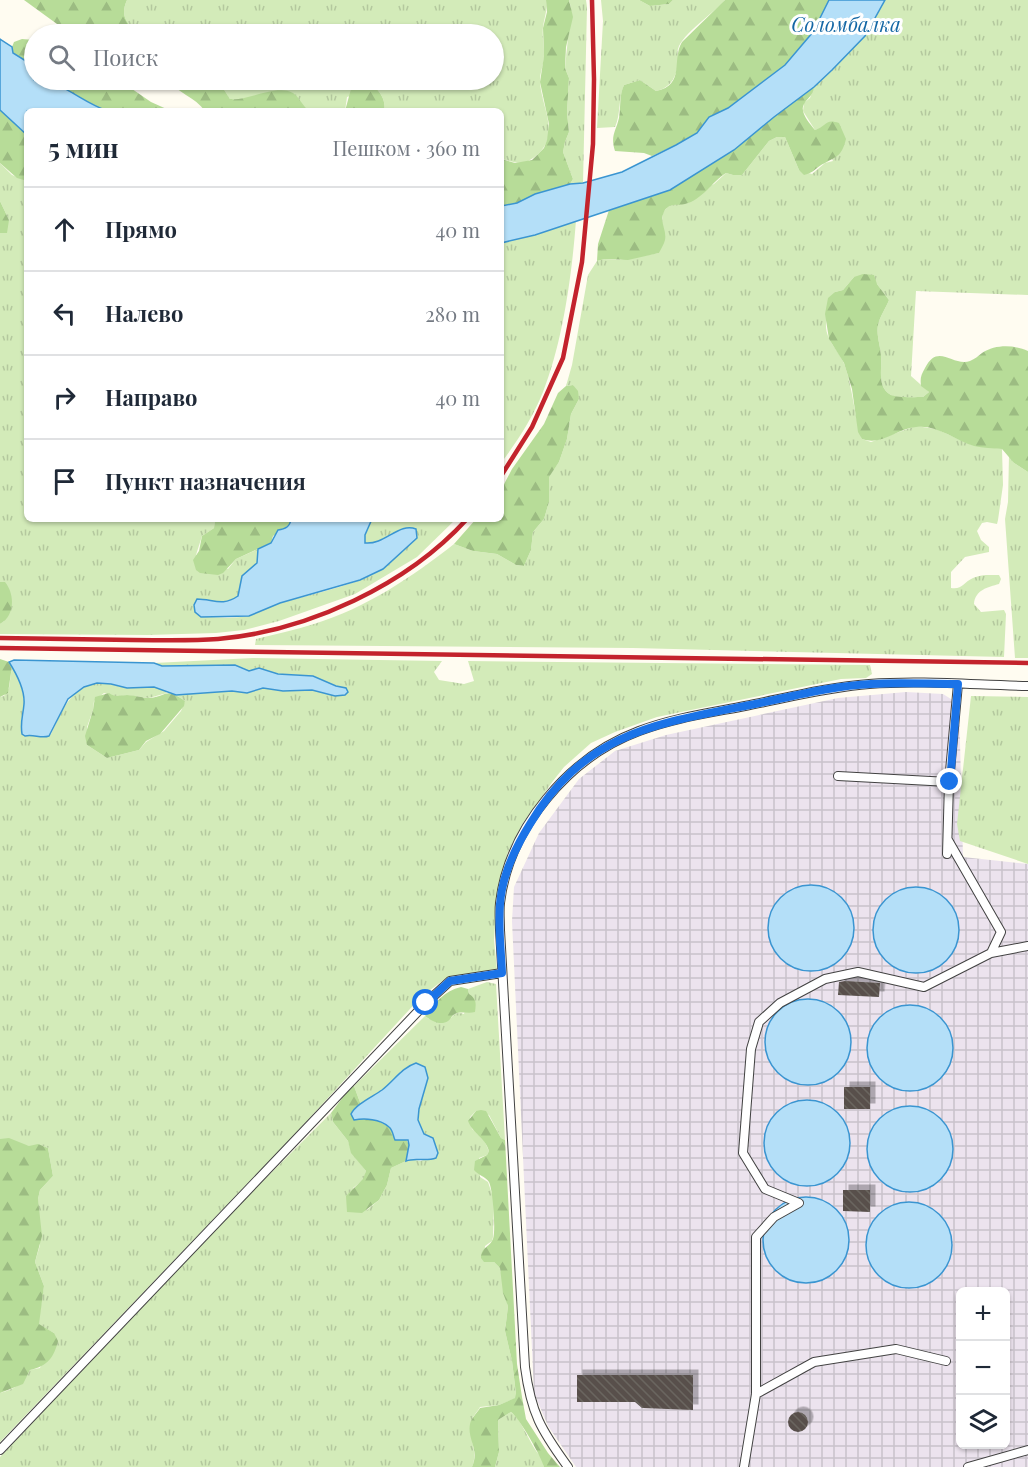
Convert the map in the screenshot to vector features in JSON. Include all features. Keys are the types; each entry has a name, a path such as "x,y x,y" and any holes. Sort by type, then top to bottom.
{"lane":[{"path":"568,1467 543,1433 529,1399 525,1367 502,973 500,903 507,870 539,808 558,784 578,765 605,746 670,720 839,688 900,683 1028,686"},
{"path":"947,854 958,684"},
{"path":"838,776 950,782"},
{"path":"948,840 1002,932 991,952"},
{"path":"744,1467 756,1394 756,1237 774,1217 799,1203 765,1189 743,1153 751,1049 759,1022 780,1003 825,979 858,972 924,987 991,952 1028,946"},
{"path":"0,1450 426,1003 450,981 502,973"},
{"path":"756,1394 814,1362 896,1349 946,1361"},
{"path":"968,1467 1028,1450"},
{"path":"975,1467 986,1461"}],"shaded area":[{"path":"906,692 943,694 959,704 963,857 1028,864 1028,1467 576,1467 548,1426 534,1393 512,921 514,887 539,833 579,779 615,751 666,735 838,698"}],"green space":[{"path":"24,0 127,0 124,12 128,24 57,24"},
{"path":"127,0 546,0 543,30 544,58 540,78 549,127 548,136 539,153 525,162 517,163 504,160 504,108 384,108 383,99 378,90 504,90 504,24 128,24 124,12"},
{"path":"546,0 569,0 573,17 566,47 565,68 569,78 567,113 569,132 563,152 573,179 570,184 504,205 504,160 515,163 532,160 544,148 547,140 549,124 540,82 544,56 543,28 547,12"},
{"path":"569,0 586,0 587,7 583,183 570,184 573,179 563,152 569,132 567,113 569,78 565,68 571,8"},
{"path":"601,0 639,0 650,6 669,4 673,0 725,0 685,37 678,50 677,69 673,79 666,87 656,91 640,80 624,85 615,127 597,128 603,21"},
{"path":"639,0 673,0 669,4 650,6"},
{"path":"725,0 829,0 813,32 785,65 728,108 709,117 697,133 652,156 644,153 615,151 613,137 619,118 624,85 640,80 656,91 671,83 675,78 682,42"},
{"path":"885,0 1028,0 1028,295 916,291 911,376 929,392 923,397 894,396 884,388 881,378 878,325 889,300 877,284 854,277 843,290 835,292 826,324 830,341 845,366 862,439 871,442 916,426 936,429 972,445 1002,449 1003,485 997,524 982,523 977,531 981,540 989,547 989,552 965,557 951,572 951,588 960,587 976,577 999,575 1001,579 999,584 979,592 974,604 981,612 1004,610 1006,614 1004,657 633,648 255,645 256,639 314,624 370,600 405,580 454,544 473,551 497,554 516,565 524,566 531,550 533,532 544,519 549,502 549,476 559,462 567,439 571,414 579,399 573,385 566,386 572,365 588,275 597,261 620,260 659,253 663,213 668,206 714,184 726,173 742,175 769,141 777,137 785,137 799,170 812,174 825,163 833,161 822,128 815,130 803,111 804,103 810,98 814,87 865,36"},
{"path":"24,39 24,60 13,53 14,42"},
{"path":"814,87 804,104 803,111 815,130 828,122 839,123 846,139 843,149 836,157 804,175 799,170 785,137 777,137 769,141 742,175 726,173 697,199 666,209 662,219 665,240 659,253 628,260 597,261 598,244 609,210 670,190"},
{"path":"65,90 134,90 164,108 101,108"},
{"path":"179,90 224,90 230,99 237,99 279,90 293,93 306,108 202,108"},
{"path":"224,90 370,90 347,97 345,108 305,108 282,91 249,98 230,99"},
{"path":"351,90 378,90 384,105 384,108 346,108"},
{"path":"0,110 24,132 24,180 17,178 0,163"},
{"path":"0,163 12,175 24,180 24,522 215,522 214,528 202,536 196,555 228,569 236,559 258,549 258,563 242,576 238,596 218,603 201,617 230,618 252,615 278,604 340,587 372,575 385,567 398,552 403,528 379,542 365,543 365,535 371,522 453,522 417,557 355,594 279,621 244,630 148,635 0,634 0,624 4,621 5,582 0,582 0,233 9,220 0,201"},
{"path":"0,201 9,220 7,233 0,233"},
{"path":"576,220 566,307 550,372 530,420 504,459 504,242 535,235"},
{"path":"863,274 874,275 877,284 889,300 878,325 878,333 882,383 891,395 923,397 929,392 921,386 921,379 930,360 935,357 946,357 964,362 970,361 987,350 999,347 1028,351 1028,472 1014,463 1002,449 974,446 931,428 909,428 883,439 869,441 862,439 858,432 852,389 844,363 829,339 825,314 828,298 835,292 843,290 854,277"},
{"path":"573,385 578,391 579,399 571,414 567,439 559,462 549,477 549,502 544,519 533,532 531,550 524,566 516,565 497,554 473,551 454,544 473,522 504,522 504,484 544,424 558,393 566,386"},
{"path":"1009,455 1014,463 1028,472 1028,658 1015,658 1005,519 1008,502"},
{"path":"215,522 290,522 273,536 271,543 236,559 223,573 218,575 200,573 196,570 193,560 199,551 202,536 214,528"},
{"path":"0,582 5,582 11,592 12,604 9,616 0,624"},
{"path":"253,658 442,661 434,672 439,680 464,684 474,681 468,661 870,665 872,674 866,678 841,679 657,717 591,743 564,767 553,781 523,823 508,852 497,893 494,940 497,970 446,978 421,997 292,1137 0,1442 0,1393 18,1385 30,1370 40,1368 54,1333 38,1324 44,1286 35,1262 40,1245 38,1199 40,1190 53,1176 48,1148 0,1139 0,697 4,696 9,688 12,666 23,694 21,724 25,736 51,734 64,707 76,693 93,684 104,683 131,688 154,687 167,693 149,698 126,695 117,697 104,693 94,701 87,727 87,745 107,758 139,750 146,742 164,731 181,711 185,701 176,695 232,691 247,693 263,688 283,691 312,690 336,696 346,688 313,676 278,674 259,668 249,671 234,665 162,666 154,663"},
{"path":"0,659 9,662 12,666 8,693 0,697"},
{"path":"109,693 116,696 130,695 150,698 170,693 185,701 184,706 160,734 146,741 139,750 107,758 87,745 85,736 95,697"},
{"path":"971,696 1028,697 1028,864 960,841 957,824"},
{"path":"487,982 496,984 505,1140 501,1138 489,1115 476,1111 470,1117 472,1129 483,1138 489,1151 487,1155 479,1158 480,1177 488,1182 494,1200 493,1237 492,1241 485,1246 484,1262 494,1262 500,1268 508,1306 505,1331 512,1361 516,1398 499,1405 480,1407 473,1416 471,1431 474,1461 472,1467 0,1467 0,1457 251,1193 331,1113 333,1122 348,1141 352,1153 366,1171 364,1179 353,1188 367,1210 379,1200 387,1185 391,1168 410,1159 421,1161 438,1153 433,1138 424,1134 418,1117 426,1085 425,1067 401,1071 384,1089 361,1105 354,1086 425,1016 429,1019 451,1018 457,1013 464,1014 468,989"},
{"path":"461,987 468,989 469,994 475,1000 475,1012 457,1013 442,1023 425,1016 445,994"},
{"path":"354,1086 361,1105 351,1114 378,1121 389,1127 398,1140 406,1139 409,1145 406,1161 391,1168 387,1185 379,1200 362,1213 347,1212 346,1196 363,1179 366,1171 351,1153 348,1141 333,1122 331,1113 349,1089"},
{"path":"476,1111 486,1111 501,1138 505,1140 517,1364 526,1419 560,1467 544,1467 530,1438 511,1412 498,1420 499,1452 495,1467 472,1467 475,1455 470,1435 472,1420 480,1408 499,1405 515,1398 516,1394 505,1331 508,1306 503,1293 500,1268 494,1262 484,1262 481,1258 482,1252 493,1239 493,1201 489,1182 474,1170 475,1161 487,1155 489,1151 485,1142 468,1121"},
{"path":"9,1138 29,1146 38,1144 48,1148 53,1176 40,1190 38,1199 42,1236 35,1262 44,1286 39,1324 54,1333 58,1341 49,1360 30,1370 23,1384 0,1393 0,1139"},
{"path":"511,1412 542,1457 544,1467 495,1467 499,1452 498,1420"}],"water":[{"name":"Соломбалка","path":"829,0 885,0 865,36 832,70 734,150 670,190 535,235 504,242 504,205 570,184 583,183 622,172 676,145 697,133 709,117 728,108 785,65 813,32"},
{"path":"0,39 12,47 13,53 24,60 24,90 67,90 101,108 24,108 24,132 0,110"},
{"path":"290,522 371,522 365,535 365,543 379,541 398,531 410,528 416,529 417,538 383,569 360,580 280,603 249,616 201,617 195,612 194,605 197,599 222,602 238,596 242,576 257,563 258,549 271,543 278,530"},
{"path":"14,660 154,663 162,666 235,665 249,671 259,668 278,674 313,676 346,688 348,692 345,695 335,696 312,690 283,691 263,688 247,693 232,691 176,695 154,687 127,688 97,683 84,687 68,699 49,736 25,736 21,730 23,694 9,662"},
{"path":"803,885 819,885 842,897 851,911 854,928 851,945 842,959 819,971 803,971 787,964 775,952 768,936 768,920 775,904 787,892"},
{"path":"908,887 924,887 947,899 956,913 959,930 956,947 947,961 924,973 908,973 892,966 880,954 873,938 873,922 880,906 892,894"},
{"path":"800,999 816,999 839,1011 848,1025 851,1042 848,1059 839,1073 816,1085 800,1085 784,1078 772,1066 765,1050 765,1034 772,1018 784,1006"},
{"path":"902,1005 918,1005 941,1017 950,1031 953,1048 950,1065 941,1079 918,1091 902,1091 886,1084 874,1072 867,1056 867,1040 874,1024 886,1012"},
{"path":"416,1063 425,1067 428,1078 418,1120 424,1134 433,1138 438,1153 436,1158 432,1159 406,1161 408,1140 395,1140 391,1130 385,1124 372,1120 354,1120 351,1114 360,1104 382,1090 406,1068"},
{"path":"799,1100 815,1100 838,1112 847,1126 850,1143 847,1160 838,1174 815,1186 799,1186 783,1179 771,1167 764,1151 764,1135 771,1119 783,1107"},
{"path":"902,1106 918,1106 941,1118 950,1132 953,1149 950,1166 941,1180 918,1192 902,1192 886,1185 874,1173 867,1157 867,1141 874,1125 886,1113"},
{"path":"806,1197 823,1200 837,1209 846,1223 849,1240 846,1257 837,1271 823,1280 806,1283 789,1280 775,1271 766,1257 763,1240 766,1223 775,1209 789,1200"},
{"path":"901,1202 917,1202 940,1214 949,1228 952,1245 949,1262 940,1276 917,1288 901,1288 885,1281 873,1269 866,1253 866,1237 873,1221 885,1209"}],"building":[{"path":"839,982 880,983 879,997 838,995"},
{"path":"844,1087 870,1087 870,1109 844,1109"},
{"path":"843,1190 870,1190 870,1212 843,1211"},
{"path":"577,1375 693,1375 693,1410 642,1408 635,1402 577,1402"},
{"path":"798,1412 805,1415 808,1422 805,1429 798,1432 791,1429 788,1422 791,1415"}],"railway":[{"path":"504,471 532,427 563,358 582,262 593,144 592,0"},
{"path":"0,638 207,640 252,634 286,626 321,615 386,584 443,543 464,522"},
{"path":"0,648 1028,663"}],"route":[{"path":"426,1003 450,981 502,973 500,903 507,870 521,839 539,808 558,784 578,765 605,746 637,732 670,720 839,688 869,684 958,684 950,782"}]}
